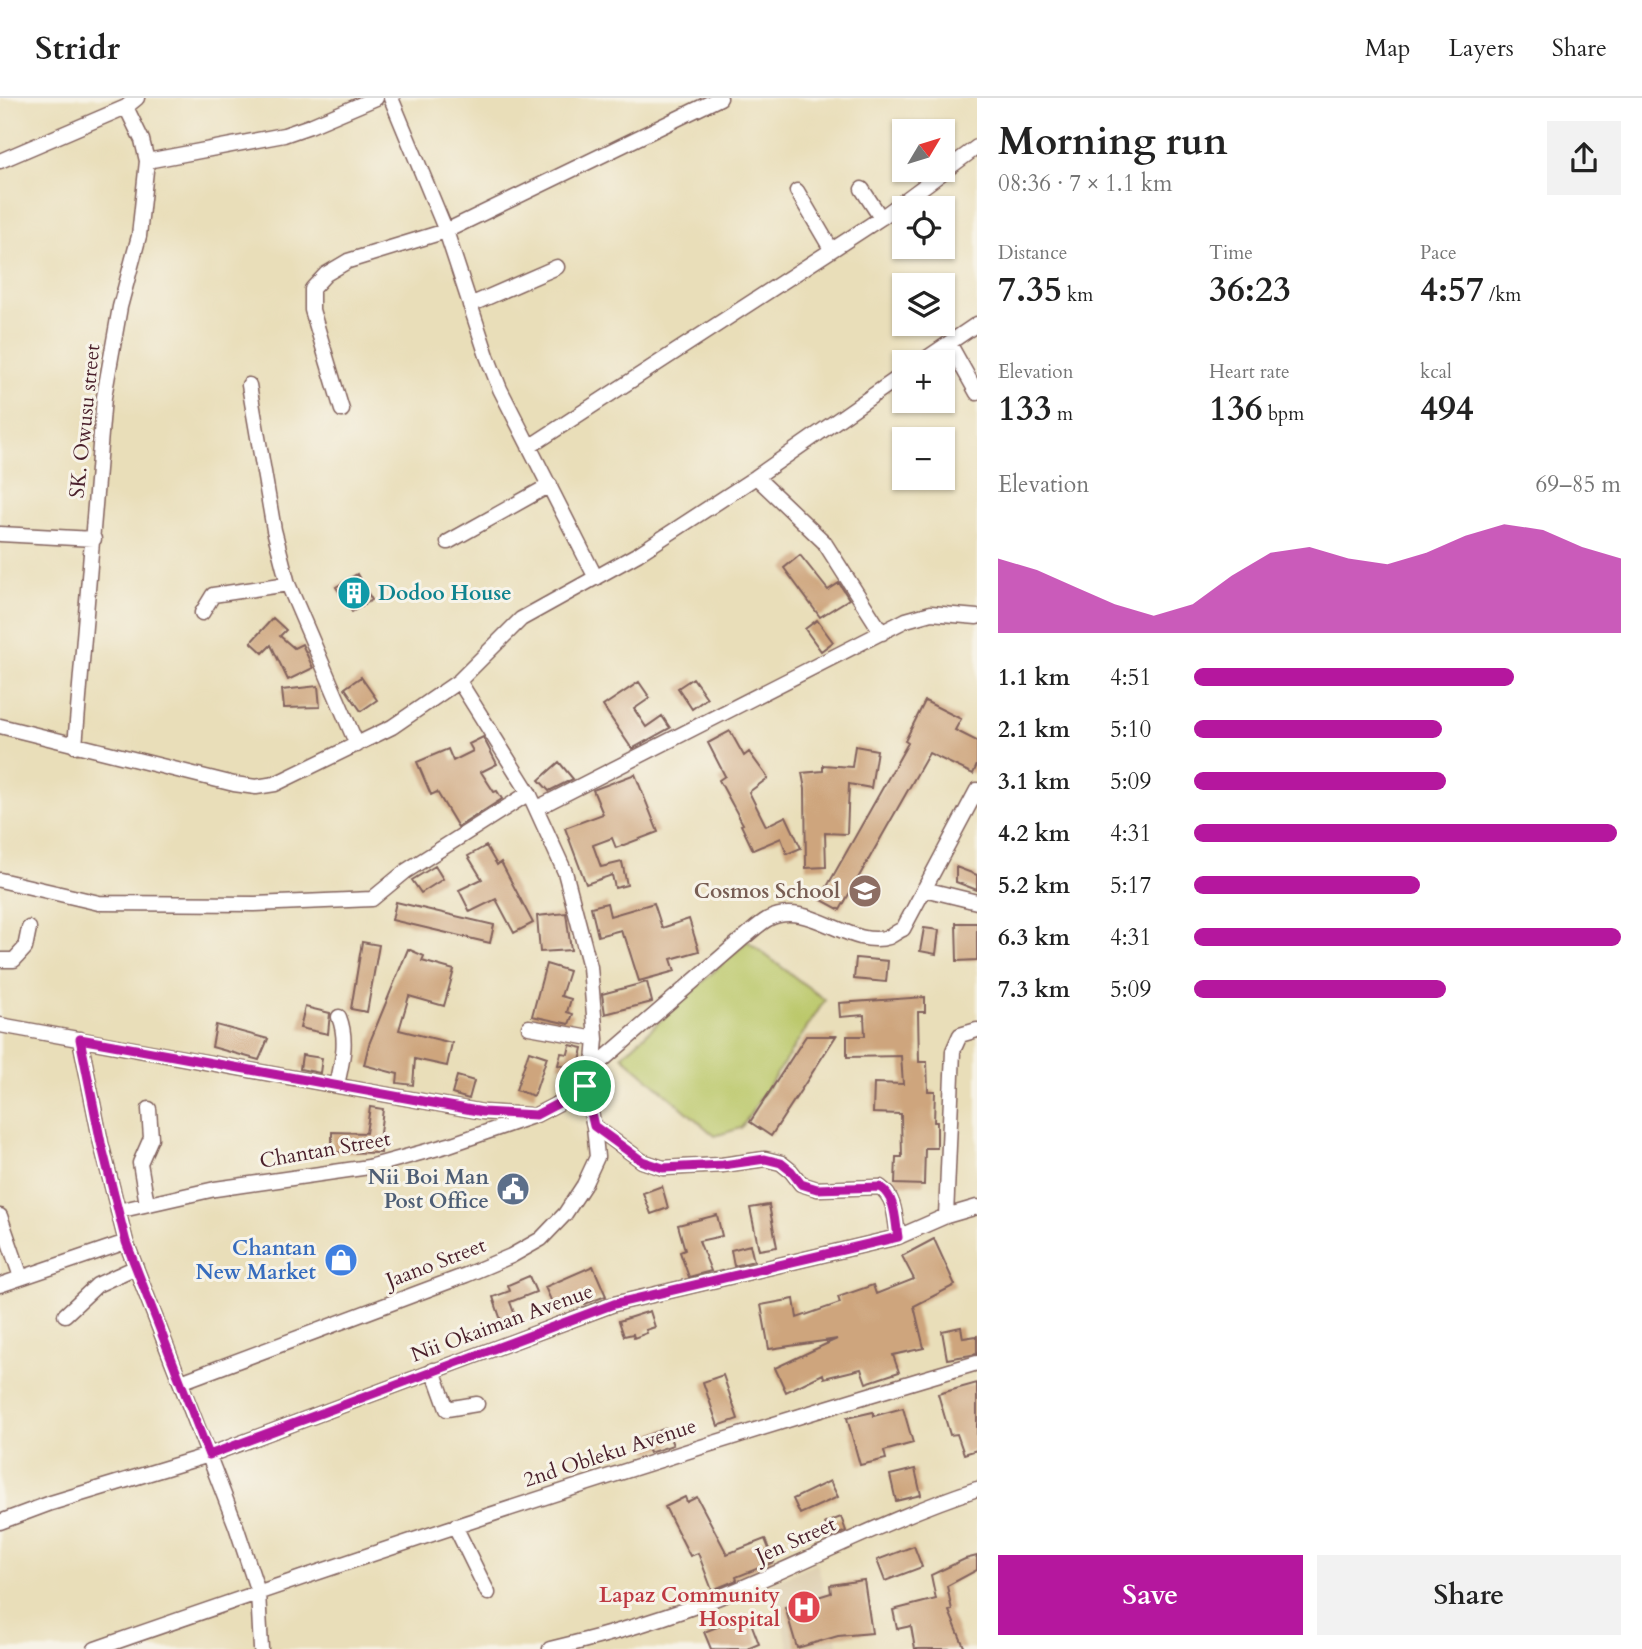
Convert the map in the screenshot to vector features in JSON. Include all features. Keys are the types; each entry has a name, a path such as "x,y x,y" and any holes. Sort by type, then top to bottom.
{"street":[{"path":"147,160 284,135 376,98"},
{"path":"391,98 446,231 500,389 596,578"},
{"path":"342,410 312,310 312,289 326,274 348,261 446,231 720,98"},
{"path":"0,161 132,103"},
{"name":"SK. Owusu street","path":"75,746 104,397 120,307 139,236 147,160 132,103"},
{"path":"530,447 881,218 977,147"},
{"path":"862,189 881,218"},
{"path":"797,191 831,249"},
{"path":"470,305 557,267"},
{"path":"939,350 977,324"},
{"path":"949,343 977,393"},
{"path":"0,726 234,784 256,787 275,784 392,727 459,681 521,619 596,578 756,477 892,382"},
{"path":"249,385 274,530 288,584 357,745"},
{"path":"756,477 824,542 882,633"},
{"path":"449,542 550,485"},
{"path":"0,534 94,539"},
{"path":"202,613 213,595 288,584"},
{"path":"537,808 906,621 931,613 977,617"},
{"path":"459,681 529,793 565,872 590,967 596,1038 594,1062 585,1086"},
{"path":"590,1071 768,919 796,914 866,938 887,938 903,929 977,790"},
{"path":"0,880 99,903 255,904 372,900 406,871 529,793"},
{"path":"924,889 977,902"},
{"path":"0,960 14,960 22,953 29,928"},
{"path":"337,1085 344,1041 339,1017"},
{"path":"0,1026 483,1112 536,1115"},
{"path":"529,1027 596,1038"},
{"path":"946,1216 953,1051 960,1035 977,1030"},
{"path":"80,1039 101,1143 126,1242 209,1455 258,1592 261,1649"},
{"name":"Chantan Street","path":"118,1211 215,1189 369,1167 449,1145 536,1115 585,1086"},
{"name":"Jaano Street","path":"181,1381 466,1275 511,1256 541,1239 565,1214 584,1185 597,1157 594,1126 585,1086"},
{"path":"147,1204 140,1163 152,1138 149,1109"},
{"path":"594,1126 642,1161 663,1168 723,1165 765,1159 781,1163 801,1184 817,1189 880,1187 887,1191 892,1201 898,1237"},
{"name":"Nii Okaiman Avenue","path":"0,1522 51,1503 209,1455 614,1304 898,1237 946,1216 977,1207"},
{"path":"0,1216 21,1276"},
{"path":"0,1285 126,1242"},
{"path":"65,1315 97,1285 136,1267"},
{"name":"2nd Obleku Avenue","path":"95,1649 455,1526 823,1408 977,1363"},
{"path":"433,1370 447,1409 477,1404"},
{"name":"Jen Street","path":"550,1649 673,1614 727,1594 928,1505 977,1489"},
{"path":"455,1526 488,1593"}],"shaded area":[{"name":"Lapaz Community Hospital","path":"817,1562 839,1649 789,1649 772,1583"}],"green space":[{"path":"747,941 825,1000 741,1128 715,1136 622,1056"}],"building":[{"path":"800,555 828,590 839,583 849,599 820,617 784,568"},
{"name":"Dodoo House","path":"357,574 372,600 352,612 336,587"},
{"path":"273,618 286,630 280,636 294,648 302,644 313,668 288,680 271,645 263,653 251,642"},
{"path":"817,620 833,642 821,651 805,629"},
{"path":"361,677 377,700 361,711 345,688"},
{"path":"693,678 707,698 692,709 678,688"},
{"path":"639,682 650,698 634,709 646,727 662,716 670,728 632,749 603,706"},
{"path":"318,686 320,707 284,708 282,690"},
{"path":"925,701 961,719 955,730 977,741 977,765 973,774 929,753 840,910 820,899 908,743 905,741"},
{"path":"730,731 744,756 749,752 768,778 749,792 766,826 786,816 801,848 787,854 781,838 753,850 741,825 743,824 719,780 725,776 708,743"},
{"path":"483,737 497,764 481,772 502,799 458,827 437,792 431,795 417,762 448,749 453,761 473,751 469,744"},
{"path":"855,746 877,750 871,788 849,784 847,834 825,833 826,867 806,868 805,789 802,773 823,771 823,765 852,767"},
{"path":"559,762 573,779 549,791 539,780"},
{"path":"635,774 658,832 616,848 612,838 593,845 601,867 622,862 627,885 615,888 612,875 586,884 565,828 603,814 593,790"},
{"path":"486,846 497,865 501,862 533,923 514,933 496,899 470,912 459,890 482,879 468,856"},
{"path":"435,866 443,879 421,893 412,880"},
{"path":"956,867 977,875 977,890 956,882"},
{"path":"396,902 494,925 490,943 392,920"},
{"path":"607,903 610,916 654,903 662,928 689,919 699,951 671,959 675,971 639,981 621,930 598,936 591,907"},
{"path":"566,913 571,950 540,952 537,916"},
{"path":"956,923 977,923 977,960 957,961"},
{"path":"924,928 939,930 936,954 920,951"},
{"path":"362,942 379,945 367,1012 351,1009"},
{"path":"408,949 424,956 422,961 454,970 444,1006 409,996 399,1030 452,1043 447,1066 415,1059 413,1085 397,1083 398,1074 364,1065 369,1044"},
{"path":"856,958 888,961 886,982 854,979"},
{"path":"546,964 569,971 561,996 571,999 567,1012 573,1014 569,1024 532,1016"},
{"path":"647,982 652,1002 605,1014 602,994"},
{"path":"925,997 925,1012 918,1012 919,1062 927,1062 928,1091 935,1091 937,1148 925,1148 924,1185 895,1184 896,1157 902,1157 901,1114 873,1113 874,1083 903,1084 901,1056 847,1057 847,1036 865,1036 864,1015 840,1017 839,1003"},
{"path":"305,1007 330,1013 328,1034 300,1028"},
{"path":"216,1025 268,1039 259,1060 212,1047"},
{"path":"806,1036 836,1036 771,1136 750,1122"},
{"path":"570,1045 583,1048 578,1070 558,1065 561,1053 568,1054"},
{"path":"529,1051 547,1057 534,1096 516,1090"},
{"path":"302,1055 322,1058 320,1073 300,1069"},
{"path":"457,1076 474,1081 469,1099 452,1094"},
{"path":"370,1107 383,1109 381,1153 332,1152 332,1132 366,1133"},
{"path":"662,1186 668,1208 651,1214 643,1193"},
{"path":"769,1205 777,1247 759,1250 750,1208"},
{"path":"717,1215 722,1236 699,1241 711,1271 689,1277 680,1252 685,1250 678,1225"},
{"path":"934,1239 955,1285 914,1306 924,1348 893,1355 899,1372 866,1383 861,1369 824,1378 823,1374 786,1392 775,1368 837,1339 769,1349 761,1305 794,1299 797,1318 840,1303 838,1297 873,1285 876,1294 914,1279 902,1256"},
{"path":"750,1245 754,1261 734,1266 731,1250"},
{"path":"593,1266 606,1296 585,1304 582,1297 555,1309 545,1287"},
{"path":"529,1276 536,1292 510,1302 516,1318 502,1323 493,1297 510,1291 508,1285"},
{"path":"650,1311 655,1327 634,1338 633,1334 624,1336 619,1321"},
{"path":"961,1327 963,1338 977,1336 977,1354 947,1359 942,1331"},
{"path":"723,1375 738,1419 718,1426 703,1382"},
{"path":"977,1383 977,1450 964,1454 957,1434 950,1435 938,1394"},
{"path":"903,1408 913,1443 884,1451 886,1459 860,1465 847,1418 873,1412 874,1416"},
{"path":"666,1428 673,1445 649,1453 642,1437"},
{"path":"915,1469 921,1495 896,1501 890,1475"},
{"path":"830,1481 838,1497 800,1514 793,1499"},
{"path":"685,1497 687,1502 697,1497 727,1554 765,1539 774,1562 712,1590 698,1553 690,1556 665,1507"},
{"path":"841,1517 846,1531 831,1538 825,1523"},
{"path":"914,1546 922,1567 885,1581 877,1560"},
{"path":"977,1556 977,1570 947,1586 952,1610 949,1611 965,1649 915,1649 911,1626 897,1629 893,1610 936,1599 931,1575"},
{"path":"864,1580 872,1633 838,1636 797,1648 785,1607 831,1593 830,1585"},
{"path":"748,1615 759,1644 747,1649 711,1649 704,1632"}],"place":[{"name":"Dodoo House","path":"354,593"},
{"name":"Cosmos School","path":"865,891"},
{"name":"Nii Boi Man Post Office","path":"513,1189"},
{"name":"Chantan New Market","path":"341,1260"},
{"name":"Lapaz Community Hospital","path":"804,1607"}],"route":[{"path":"80,1039 483,1112 536,1115 585,1086 594,1126 642,1161 663,1168 723,1165 765,1159 781,1163 801,1184 817,1189 880,1187 887,1191 892,1201 898,1237 614,1304 209,1455 126,1242 101,1143 80,1039"}]}
